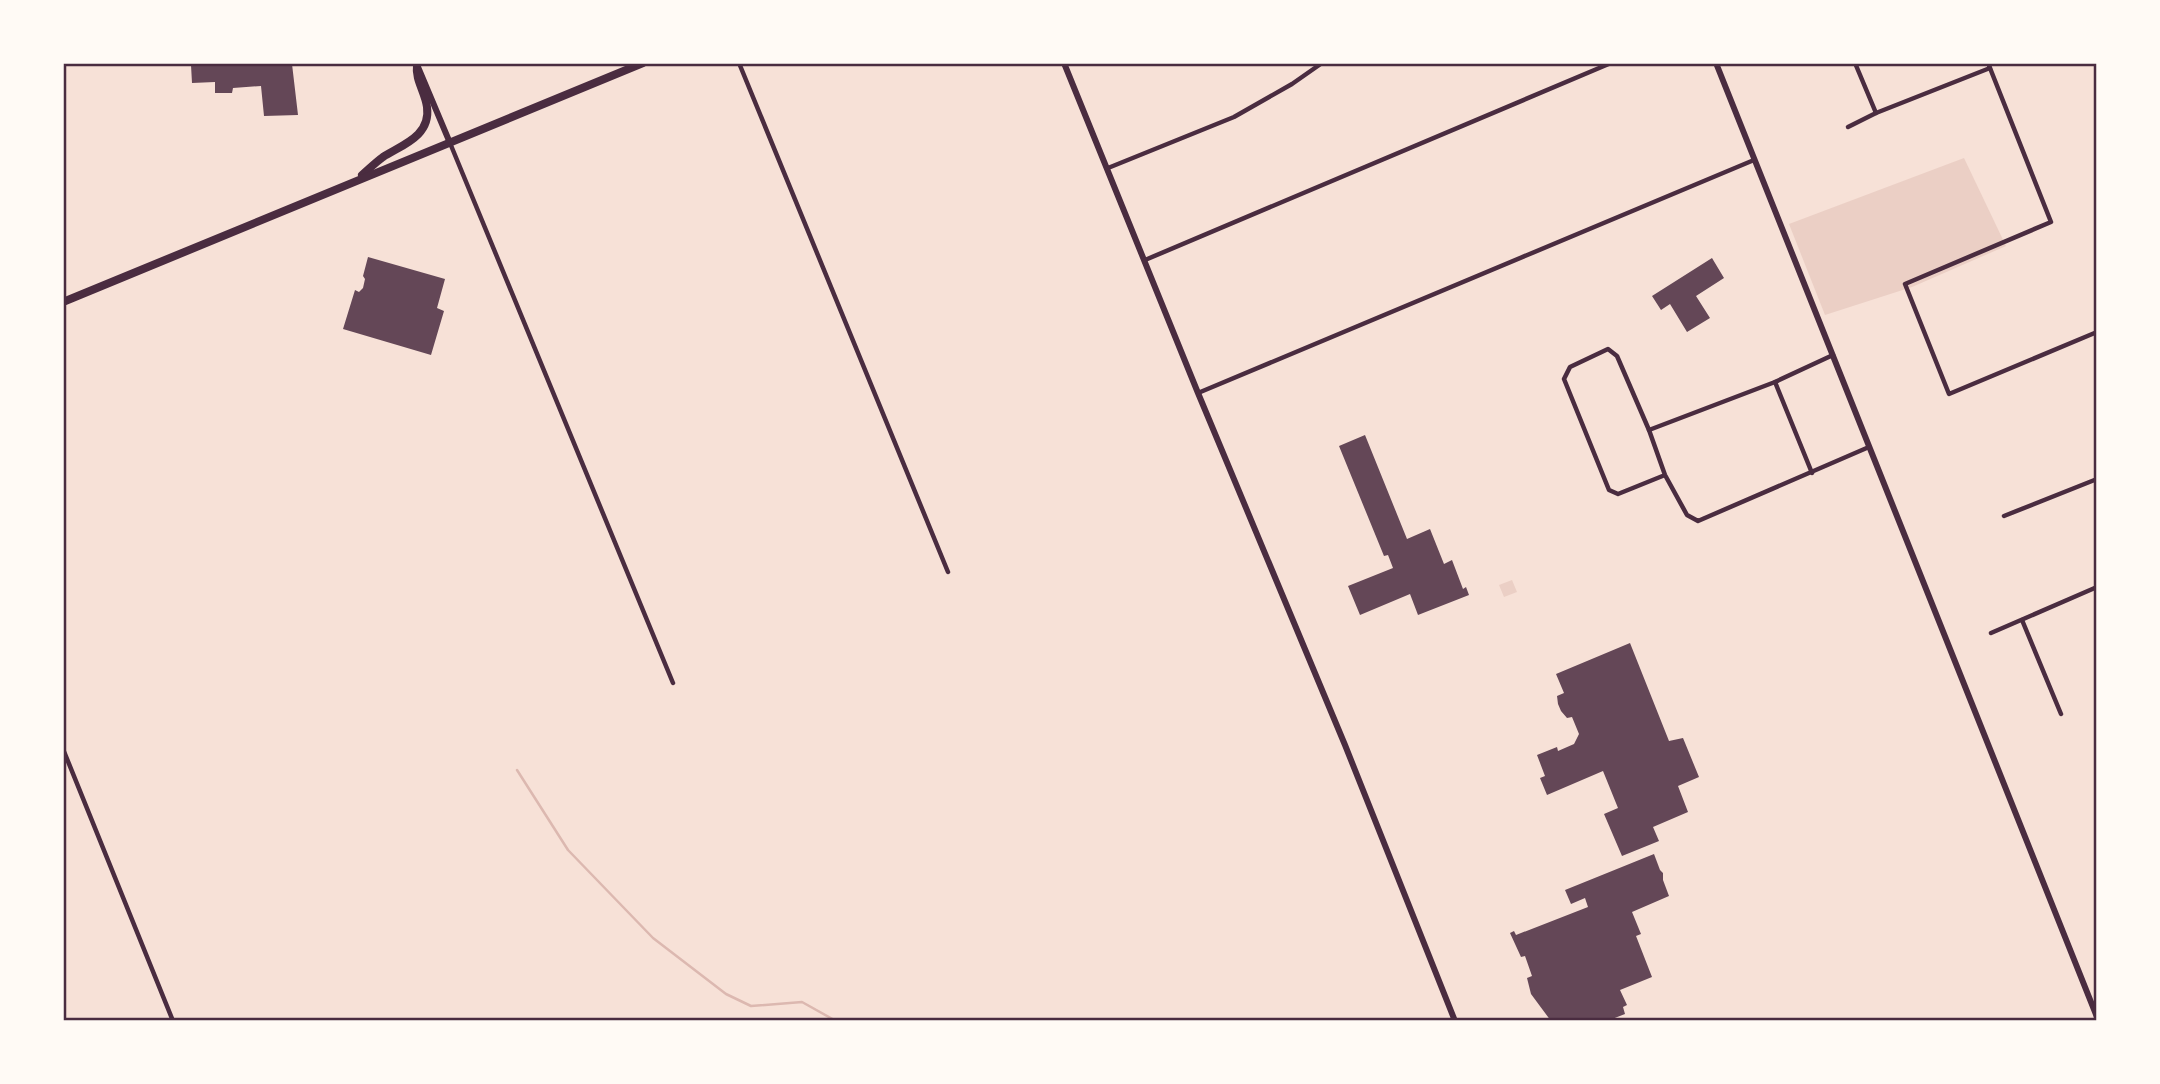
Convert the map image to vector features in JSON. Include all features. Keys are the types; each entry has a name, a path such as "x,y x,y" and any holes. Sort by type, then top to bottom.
{"highway":[{"path":"63,302 643,63"},
{"path":"354,181 383,158 415,139 423,128 427,118 427,106 416,74 417,64"}],"main road":[{"path":"1064,63 1345,745 1455,1021"},
{"path":"1716,63 2097,1017"},
{"path":"417,64 450,143"}],"street":[{"path":"739,63 948,572"},
{"path":"1108,167 1234,117 1292,84 1322,63"},
{"path":"1144,260 1611,63"},
{"path":"1855,63 1876,113"},
{"path":"1848,127 1989,66 2051,222 1905,284 1949,394 2097,332"},
{"path":"450,143 673,683"},
{"path":"1198,393 1754,160"},
{"path":"1665,475 1618,494 1609,490 1564,379 1570,367 1608,349 1617,356 1665,475 1687,515 1698,521 1869,447"},
{"path":"1649,430 1775,382 1833,355"},
{"path":"1775,382 1812,473"},
{"path":"2004,516 2097,479"},
{"path":"1991,633 2097,587"},
{"path":"2022,620 2061,714"},
{"path":"63,749 173,1021"}],"shaded area":[{"path":"1964,158 2006,246 1912,287 1825,315 1789,224"},
{"path":"1512,580 1517,592 1504,597 1499,585"}],"building":[{"path":"292,64 298,115 264,116 261,86 233,88 232,93 215,93 215,82 192,83 191,65"},
{"path":"368,257 445,279 437,308 444,311 431,355 343,329 355,290 359,292 363,288"},
{"path":"1712,258 1724,278 1696,296 1710,318 1687,332 1670,304 1661,310 1652,296"},
{"path":"1365,435 1407,539 1430,529 1444,564 1452,560 1463,589 1466,587 1469,595 1418,615 1410,594 1360,615 1348,586 1393,568 1388,555 1384,556 1339,446"},
{"path":"1630,643 1669,741 1683,738 1699,777 1678,786 1688,812 1653,827 1659,841 1622,856 1604,814 1618,808 1603,771 1547,795 1540,778 1545,776 1537,755 1557,747 1558,751 1574,744 1579,734 1572,717 1567,718 1558,704 1557,696 1564,693 1556,674"},
{"path":"1654,854 1669,896 1632,912 1641,934 1636,936 1652,977 1620,990 1627,1005 1623,1007 1625,1014 1607,1021 1551,1021 1531,994 1527,978 1532,976 1525,956 1521,957 1510,933 1514,931 1516,935 1588,907 1585,898 1571,904 1565,890"}],"waterway":[{"path":"517,770 568,850 653,938 726,994 751,1006 802,1002 836,1021"}]}
